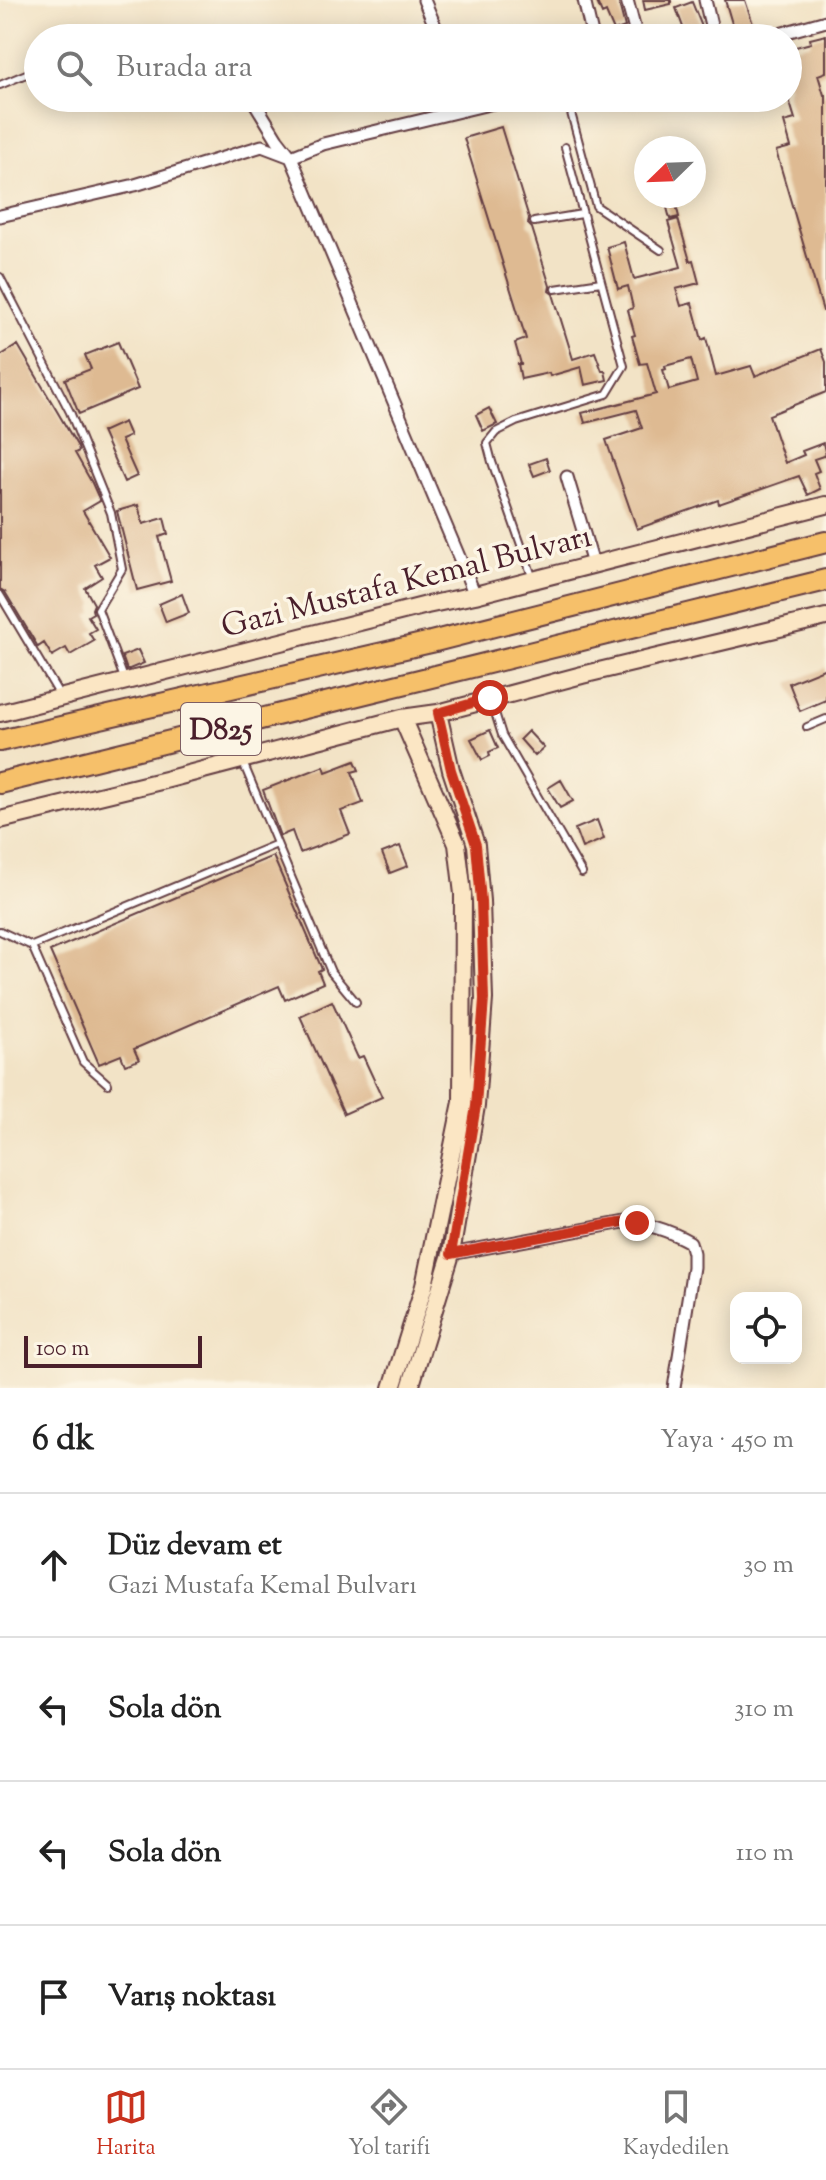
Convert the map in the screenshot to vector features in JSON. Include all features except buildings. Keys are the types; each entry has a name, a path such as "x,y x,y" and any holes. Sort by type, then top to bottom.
{"highway":[{"name":"Gazi Mustafa Kemal Bulvarı","path":"0,741 431,642 826,542"},
{"name":"D825","path":"0,783 826,580"}],"street":[{"path":"424,0 434,24"},
{"path":"584,0 590,24"},
{"path":"627,0 633,24"},
{"path":"705,0 711,24"},
{"path":"802,28 826,21"},
{"path":"261,112 291,157 475,595"},
{"path":"0,216 135,185 262,146 291,157 323,144 436,112"},
{"path":"567,477 593,564"},
{"name":"Gazi Mustafa Kemal Bulvarı","path":"0,713 826,505"},
{"path":"0,820 402,718 438,713 826,617"},
{"path":"410,1388 451,1254 476,1106 484,999 476,845 451,770 438,713"},
{"path":"392,1388 424,1286 462,1102 463,894 457,844 402,718"},
{"path":"451,1254 624,1222 674,1233 690,1242 693,1267 674,1388"}],"lane":[{"path":"0,85 24,75"},
{"path":"571,112 596,206 661,250"},
{"path":"533,579 487,443 496,432 516,422 607,394 624,366 565,147"},
{"path":"534,222 582,214"},
{"path":"0,277 70,412 111,513 122,569 98,609 125,681"},
{"path":"555,289 601,282"},
{"path":"0,595 60,698"},
{"path":"490,698 502,735 582,873"},
{"path":"807,727 826,719"},
{"path":"242,760 331,972 356,1002"},
{"path":"32,946 277,844"},
{"path":"0,931 32,946 83,1062 108,1084"}],"route":[{"path":"490,698 438,713 451,770 476,845 484,999 476,1106 451,1254 600,1226 637,1223"}]}
